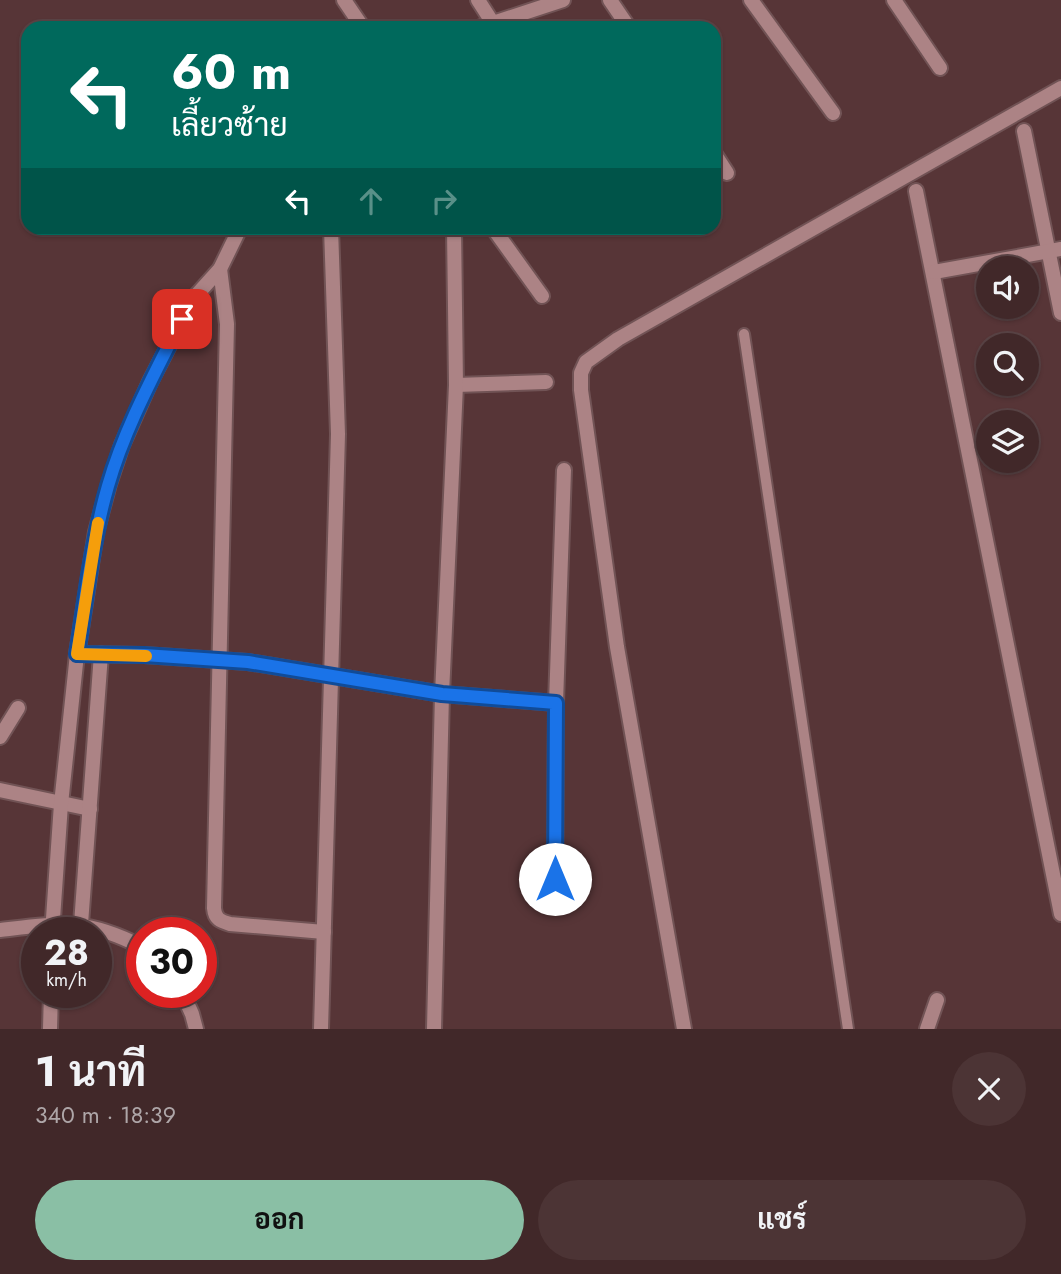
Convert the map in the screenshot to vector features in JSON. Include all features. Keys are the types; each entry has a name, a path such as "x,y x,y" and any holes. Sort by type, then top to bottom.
{"street":[{"path":"344,0 358,21"},
{"path":"478,0 487,21"},
{"path":"503,21 563,0"},
{"path":"610,0 624,21"},
{"path":"751,0 833,113"},
{"path":"894,0 940,68"},
{"path":"684,1029 617,647 583,412 581,373 586,362 618,339 1061,88"},
{"path":"1024,131 1055,250 1061,313"},
{"path":"721,164 727,173"},
{"path":"916,191 1061,914"},
{"path":"53,917 61,804 77,654 96,532 122,445 150,382 193,299 220,268 236,235"},
{"path":"321,1029 338,434 331,235"},
{"path":"434,1029 442,694 456,385 454,235"},
{"path":"499,235 542,296"},
{"path":"934,272 1055,250"},
{"path":"220,268 226,324 215,916 220,922 230,925 324,932"},
{"path":"456,385 546,382"},
{"path":"555,879 556,703 564,470"},
{"path":"77,654 219,660 331,674 442,694 556,703"},
{"path":"82,917 101,654"},
{"path":"0,737 18,708"},
{"path":"0,790 89,809"},
{"path":"0,930 21,930"},
{"path":"927,1029 937,1000"},
{"path":"50,1029 51,1008"},
{"path":"188,1008 196,1029"}],"lane":[{"path":"744,334 848,1029"}],"slow traffic":[{"path":"98,523 77,654 146,656"}],"route":[{"path":"182,319 122,445 109,484 96,532 77,654 144,655 248,662 442,694 556,703 555,879"}]}
